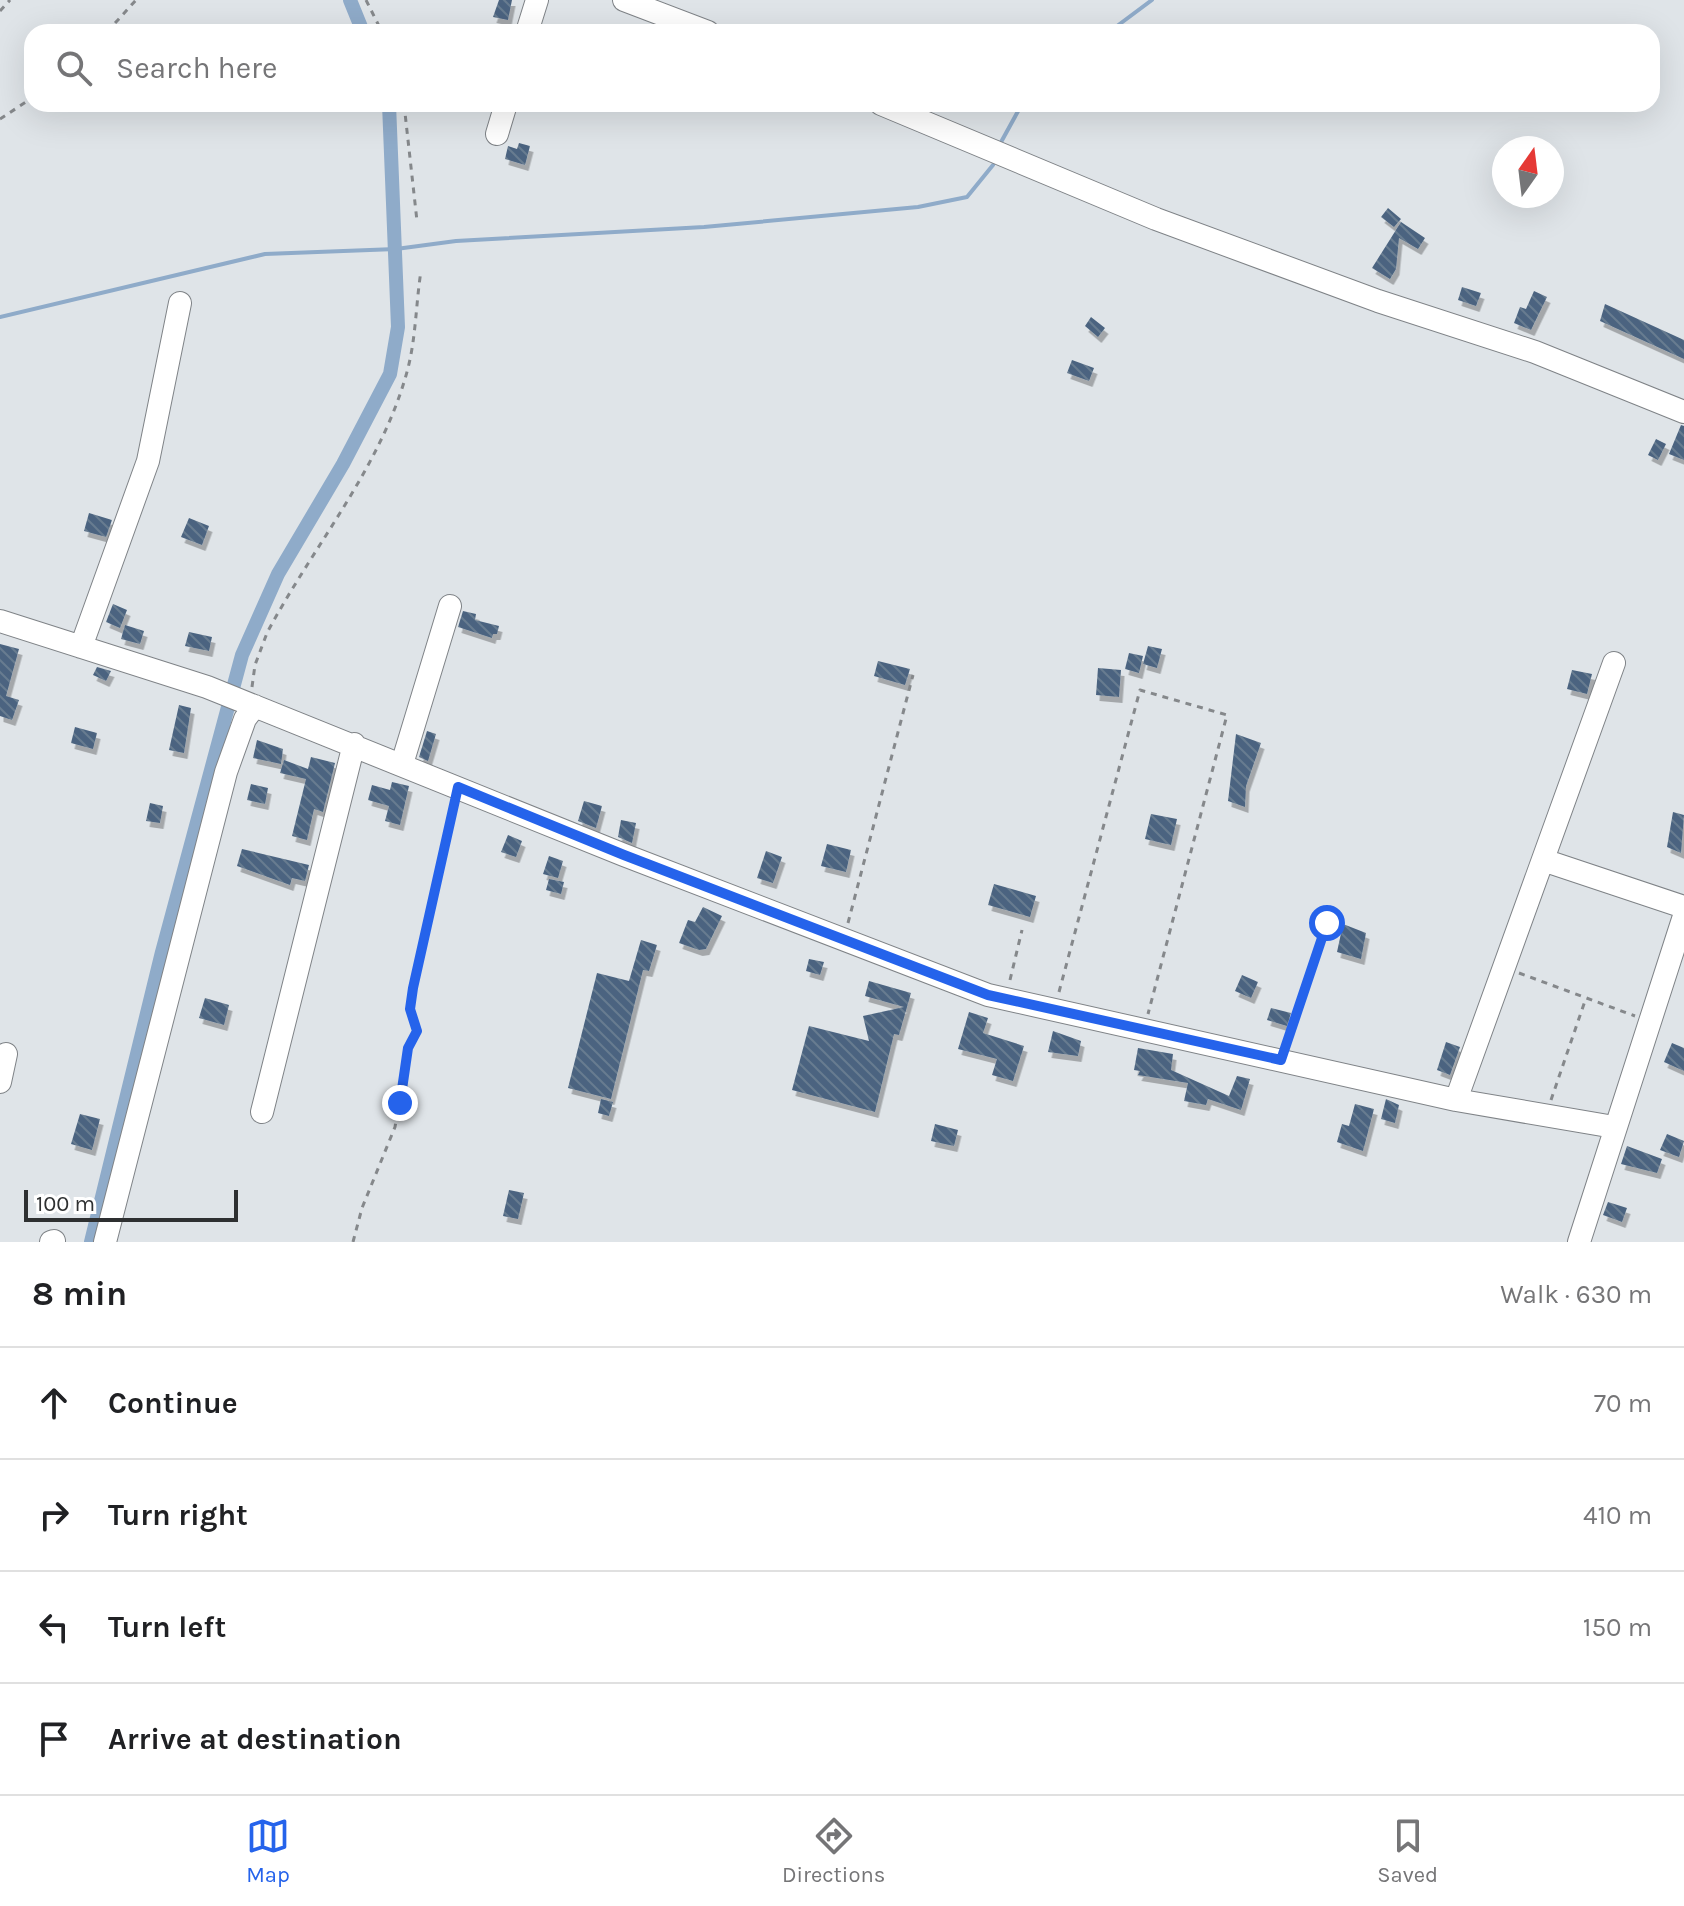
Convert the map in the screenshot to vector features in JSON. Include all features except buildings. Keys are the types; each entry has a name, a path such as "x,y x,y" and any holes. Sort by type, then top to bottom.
{"street":[{"path":"530,24 537,0"},
{"path":"624,0 687,24"},
{"path":"497,134 504,112"},
{"path":"900,112 1156,219 1378,301 1549,357 1684,412"},
{"path":"81,647 148,461 180,303"},
{"path":"402,764 450,606"},
{"path":"0,621 207,687 624,855 1005,999 1456,1100 1614,1127"},
{"path":"1456,1100 1614,663"},
{"path":"105,1242 226,772 252,704"},
{"path":"262,1112 354,744"},
{"path":"1543,860 1684,907"},
{"path":"1579,1242 1684,916"},
{"path":"0,1082 6,1054"}],"path":[{"path":"0,11 10,0"},
{"path":"114,24 136,0"},
{"path":"366,0 378,24"},
{"path":"0,119 24,103"},
{"path":"405,112 417,221"},
{"path":"252,704 255,665 267,633 374,453 397,400 409,366 421,271"},
{"path":"844,938 913,675"},
{"path":"1055,1009 1140,690 1227,715 1144,1029"},
{"path":"353,1242 362,1208 395,1127 408,1048 417,1031 410,1009 413,988 458,787"},
{"path":"1281,1060 1327,923"},
{"path":"1005,999 1022,930"},
{"path":"1504,968 1649,1021"},
{"path":"1546,1115 1586,998"}],"waterway":[{"path":"350,0 360,24"},
{"path":"1120,24 1152,0"},
{"path":"91,1242 162,952 242,655 278,574 343,464 390,374 398,327 389,112"},
{"path":"1000,144 1018,112"},
{"path":"0,317 265,254 396,249 456,241 704,227 918,207 967,197 993,165"}],"route":[{"path":"400,1103 408,1048 417,1031 410,1009 413,988 458,787 624,855 988,995 1281,1060 1327,923"}]}
